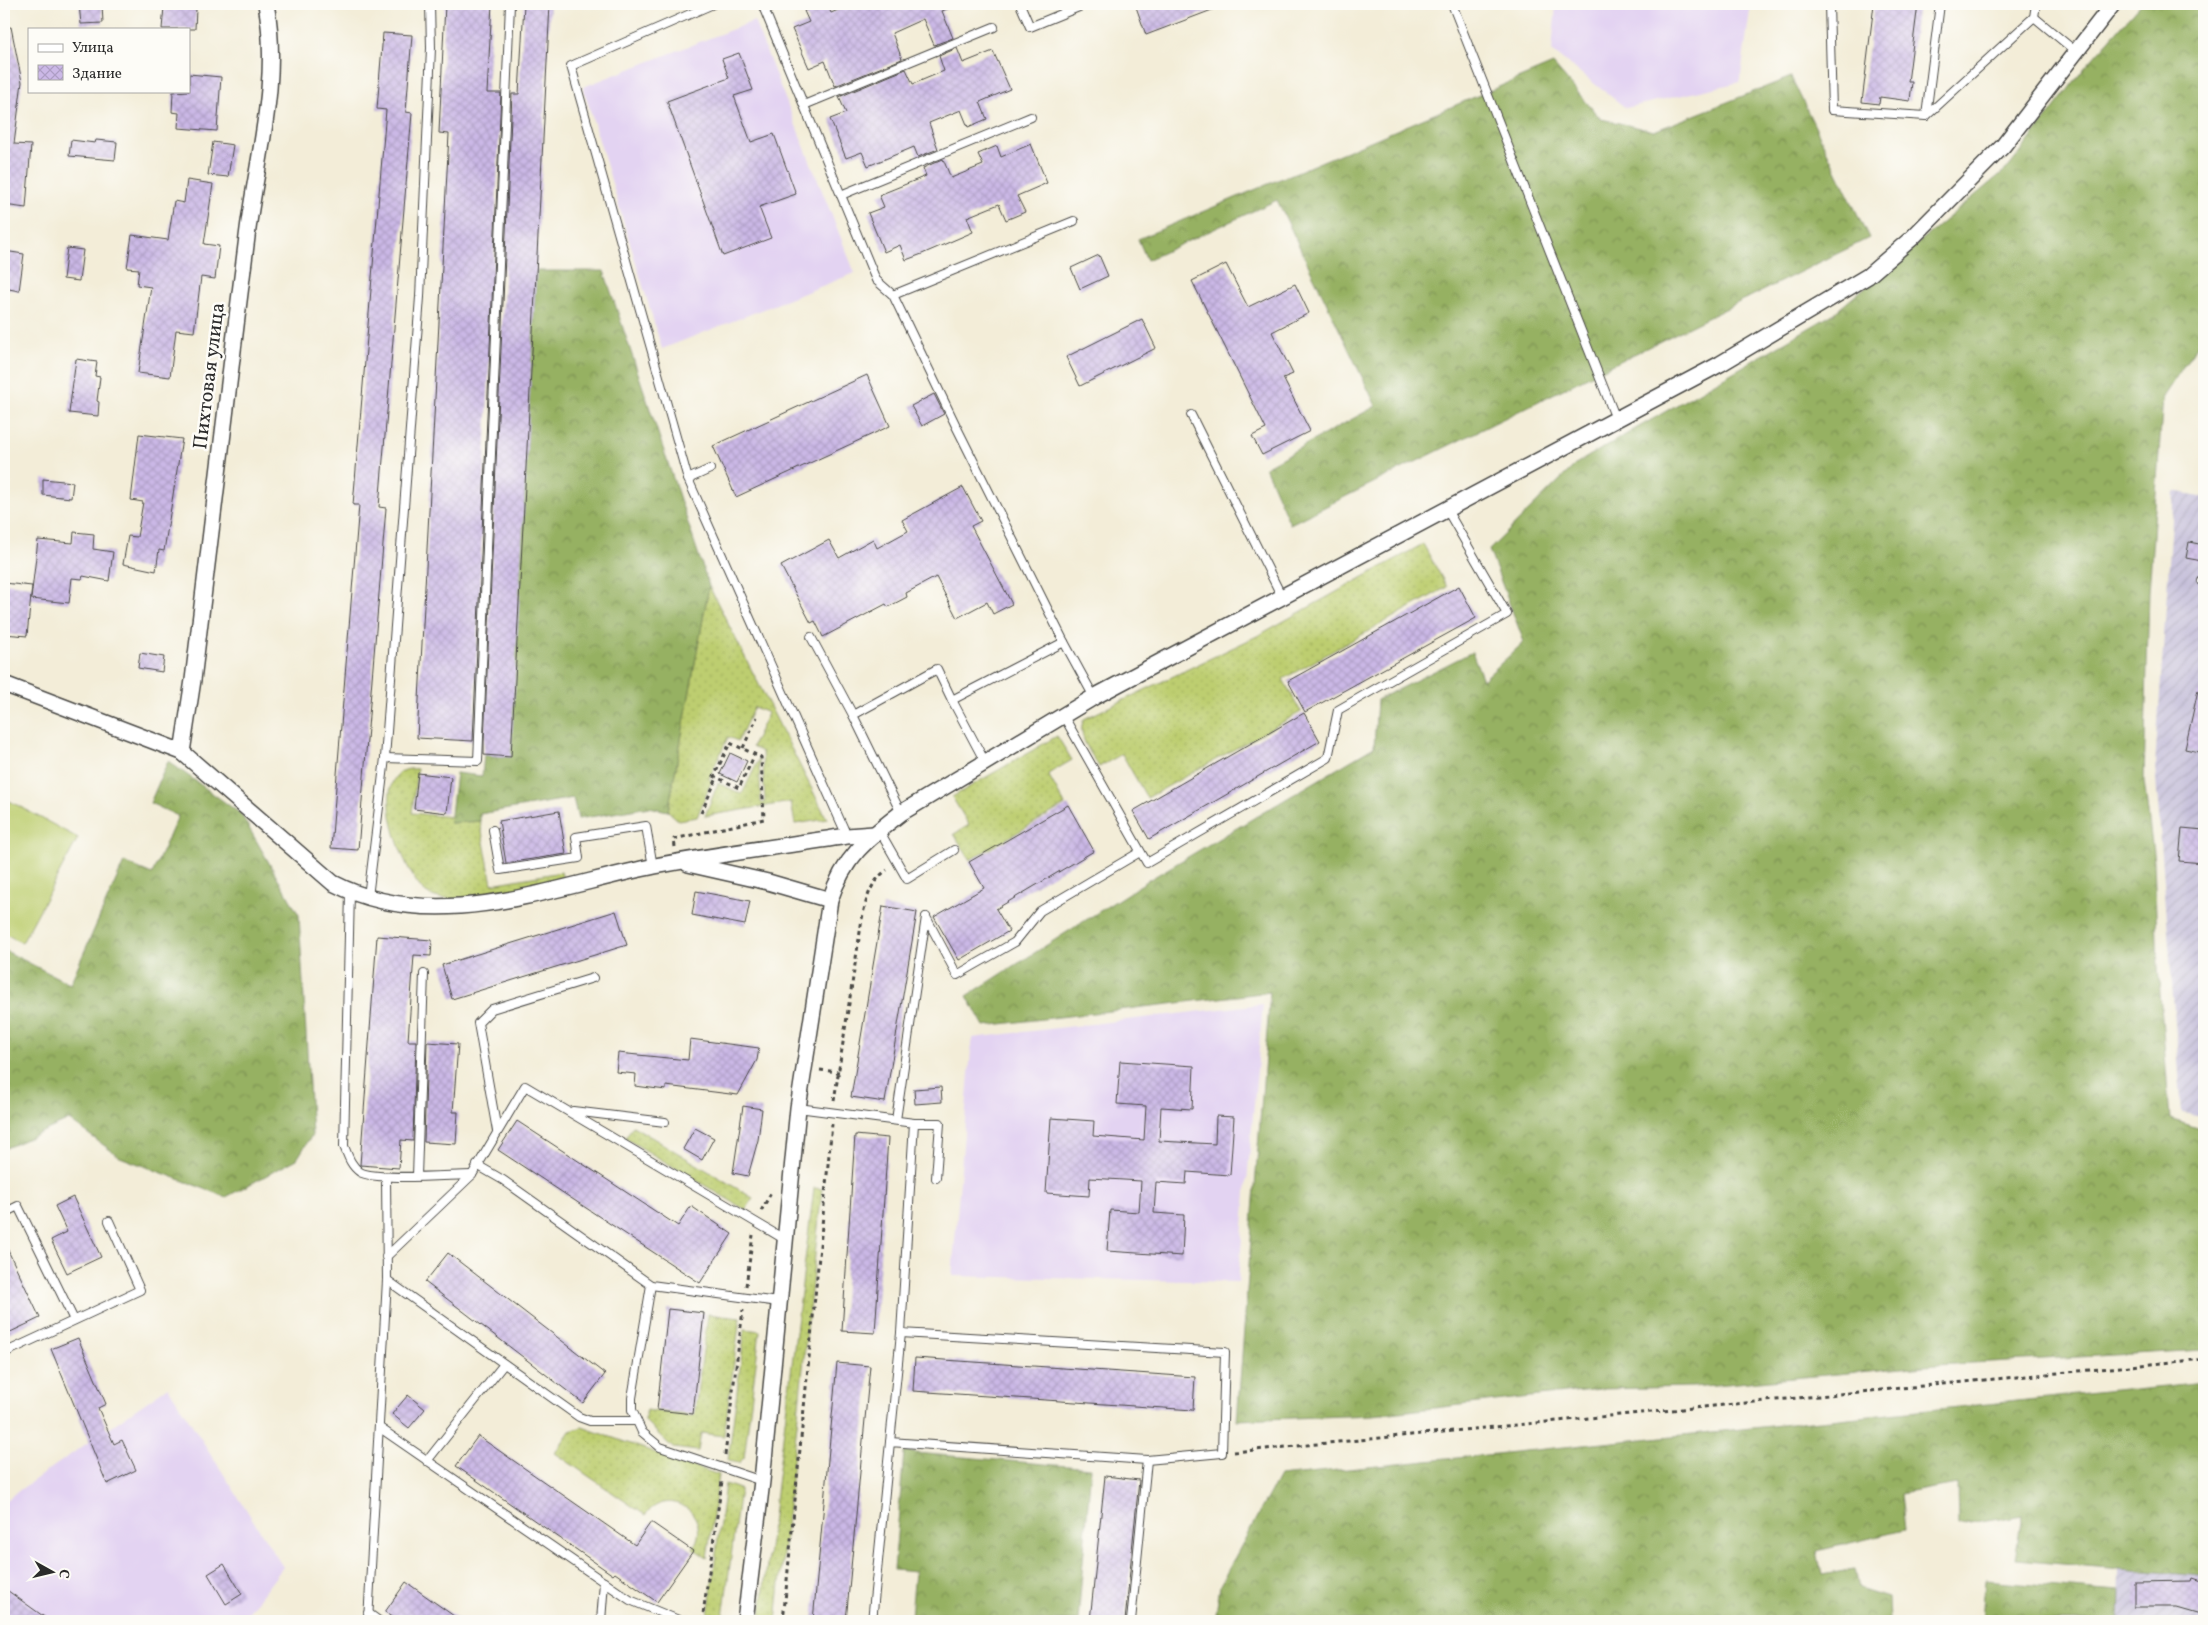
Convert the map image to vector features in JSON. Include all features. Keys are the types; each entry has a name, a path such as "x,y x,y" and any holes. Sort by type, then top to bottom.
{"street":[{"name":"Пихтовая улица","path":"182,752 194,680 248,227 268,97 270,42 266,4"},
{"path":"745,1621 762,1481 798,1108 830,900 837,880 847,861 877,832 901,814 1094,697 1720,364 1868,276 1912,238 2003,146 2113,4"},
{"path":"4,684 182,752 333,883 350,892 380,902 434,908 504,901 679,862 877,832"},
{"path":"679,862 768,882 830,900"}],"lane":[{"path":"368,897 385,758 420,297 430,48 430,4"},
{"path":"385,758 478,761 510,4"},
{"path":"713,4 571,66 688,479 847,836"},
{"path":"780,4 764,7 876,280 893,295 956,428 1064,642 1094,697"},
{"path":"1020,4 1030,27 1086,4"},
{"path":"1452,4 1616,419"},
{"path":"1829,4 1832,110 1926,116 2034,17 2036,4"},
{"path":"1926,116 1940,4"},
{"path":"2034,17 2075,51"},
{"path":"804,105 994,27"},
{"path":"841,195 1031,116"},
{"path":"893,295 1074,221"},
{"path":"1191,415 1282,597"},
{"path":"688,479 710,469"},
{"path":"1064,715 1147,863 1328,758 1338,710 1507,614 1446,510"},
{"path":"811,637 853,714 901,814"},
{"path":"952,700 1064,642"},
{"path":"853,714 937,668 985,762"},
{"path":"493,830 500,870 579,858 576,837 646,826 653,867"},
{"path":"877,832 907,879 954,850"},
{"path":"896,1120 926,917 957,975 1014,942 1040,911 1140,852"},
{"path":"350,892 344,1146 351,1164 362,1173 386,1177 472,1175"},
{"path":"417,1176 424,974"},
{"path":"497,1131 478,1023 492,1009 593,978"},
{"path":"386,1257 472,1175 525,1086 784,1239"},
{"path":"798,1108 914,1122 940,1123 936,1178"},
{"path":"569,1111 665,1122"},
{"path":"872,1621 900,1333 914,1122"},
{"path":"478,1165 503,1180 651,1285 778,1302"},
{"path":"379,1621 368,1617 380,1428 386,1280 386,1177"},
{"path":"4,1213 18,1206 74,1320"},
{"path":"4,1353 140,1290 109,1221"},
{"path":"386,1280 579,1417 590,1421 636,1422"},
{"path":"651,1285 632,1398 636,1422 650,1441 660,1447 762,1481"},
{"path":"890,1442 1147,1460 1222,1453 1224,1352 900,1333"},
{"path":"427,1461 504,1364"},
{"path":"380,1428 630,1600 681,1621"},
{"path":"1131,1621 1147,1460"},
{"path":"601,1621 604,1582"}],"path":[{"path":"743,748 757,717"},
{"path":"674,839 764,820 761,757 755,754 743,748 730,742 714,776 739,788 755,754"},
{"path":"701,813 717,778"},
{"path":"783,1621 833,1112 867,896 874,883 897,862"},
{"path":"745,1297 755,1221"},
{"path":"1222,1453 2204,1359"}],"shaded area":[{"path":"1556,4 1751,4 1740,82 1626,108 1552,51"},
{"path":"754,21 855,273 662,349 583,87"},
{"path":"2174,491 2204,497 2204,1116 2182,1113 2155,765"},
{"path":"1263,1004 1238,1282 952,1276 972,1038"},
{"path":"168,1387 283,1567 242,1621 4,1621 4,1501"},
{"path":"2119,1569 2204,1576 2204,1621 2118,1621"}],"green space":[{"path":"2141,4 2204,4 2204,335 2163,397 2149,592 2144,781 2154,861 2158,967 2170,1119 2204,1130 2204,1350 1936,1365 1693,1387 1600,1389 1373,1415 1237,1420 1270,992 984,1026 967,996 1147,881 1374,747 1377,700 1472,652 1483,680 1524,642 1489,550 1577,463 1833,314 2009,167 2086,66"},
{"path":"1553,64 1601,119 1654,131 1791,77 1869,238 1290,524 1265,467 1376,406 1277,200 1147,260 1138,239"},
{"path":"536,271 604,271 709,586 668,811 649,807 578,819 573,798 480,814 480,821 450,823 456,773 482,776 484,755 510,757"},
{"path":"1423,544 1447,587 1283,679 1301,712 1147,798 1122,754 1099,767 1083,738 1082,725 1084,719 1257,636"},
{"path":"709,586 827,819 795,824 791,802 705,816 718,783 742,794 759,759 761,803 765,803 762,752 752,747 768,713 754,707 738,741 728,737 709,779 712,781 697,817 678,820 668,811"},
{"path":"1057,736 1072,760 1048,774 1065,805 970,860 954,834 969,825 952,797"},
{"path":"168,761 241,814 299,915 312,1135 297,1159 226,1197 120,1157 69,1120 4,1149 4,950 70,984 124,862 152,874 178,816 150,803"},
{"path":"417,769 412,813 452,817 451,823 480,821 492,884 561,872 563,880 498,894 463,899 435,897 426,893 416,881 398,844 392,822 390,801 392,784 401,772"},
{"path":"4,798 78,838 22,943 4,933"},
{"path":"633,1126 753,1198 746,1210 625,1138"},
{"path":"814,1188 822,1189 776,1621 760,1621"},
{"path":"708,1314 740,1318 724,1436 701,1433 698,1451 673,1448 645,1421 646,1410 694,1416"},
{"path":"745,1329 760,1331 744,1458 739,1463 728,1461"},
{"path":"2204,1382 2204,1576 2015,1560 2022,1515 1958,1526 1957,1484 1900,1494 1904,1530 1817,1551 1822,1575 1855,1569 1859,1589 1888,1598 1889,1621 1215,1621 1220,1585 1279,1476"},
{"path":"582,1427 719,1475 707,1558 693,1548 698,1536 698,1525 694,1515 686,1508 677,1503 666,1503 655,1506 645,1515 555,1453 570,1431"},
{"path":"904,1452 1091,1468 1078,1621 890,1621 891,1615 911,1616 915,1572 894,1570"},
{"path":"725,1484 740,1489 723,1617 708,1615"},
{"path":"1985,1580 2119,1591 2118,1621 1982,1621"}],"building":[{"path":"79,4 102,4 103,23 81,24"},
{"path":"445,4 492,4 487,93 501,93 473,741 417,738 449,134 439,133"},
{"path":"524,4 550,4 511,757 484,755 484,742 512,94 519,94"},
{"path":"821,4 827,4 831,13 852,4 960,4 942,11 953,38 934,45 923,19 892,33 902,59 835,86 825,61 809,68 792,29 809,22 804,11"},
{"path":"1135,4 1224,4 1225,5 1146,35"},
{"path":"1874,4 1918,4 1908,82 1912,82 1910,101 1880,97 1879,104 1862,102"},
{"path":"164,7 196,9 195,29 162,28"},
{"path":"11,27 22,82 14,144 31,145 26,208 4,205 4,28"},
{"path":"383,33 412,35 406,112 412,113 379,507 386,508 358,850 331,848 359,505 353,505 386,110 377,109"},
{"path":"957,48 963,63 993,51 1010,89 980,102 987,119 968,127 961,110 929,123 938,149 918,157 914,147 868,166 862,152 846,158 830,119 846,113 839,97 906,69 913,84 944,71 939,56"},
{"path":"739,53 753,90 734,96 751,142 774,134 796,194 759,207 771,238 723,256 667,101 729,78 722,59"},
{"path":"190,74 221,77 217,131 178,128 179,113 172,112 173,92 190,92"},
{"path":"71,140 95,143 96,140 117,142 115,160 69,156"},
{"path":"213,142 233,145 228,177 208,175"},
{"path":"1031,144 1047,183 1017,196 1025,212 1006,220 999,204 967,217 973,232 922,254 906,260 900,245 884,252 868,213 884,207 879,195 926,176 923,168 943,159 951,178 983,165 978,154 997,146 1001,157"},
{"path":"187,180 213,184 204,244 219,246 215,279 201,277 194,332 176,330 170,377 138,373 151,287 137,285 139,269 127,268 132,235 168,240 174,201 184,203"},
{"path":"67,248 83,250 79,281 63,279"},
{"path":"4,251 24,254 19,291 4,288"},
{"path":"1099,255 1108,276 1080,289 1071,268"},
{"path":"1226,264 1248,307 1295,284 1309,313 1272,332 1293,374 1283,378 1310,431 1262,455 1252,436 1266,429 1192,281"},
{"path":"1142,319 1156,348 1080,386 1066,357"},
{"path":"76,359 97,362 95,376 100,377 97,401 99,402 98,416 69,413"},
{"path":"867,375 890,426 736,497 713,446"},
{"path":"934,394 944,414 922,426 911,406"},
{"path":"139,434 182,439 164,551 159,550 156,571 123,564 128,536 137,537 143,502 131,500"},
{"path":"43,479 73,482 71,498 43,495"},
{"path":"963,487 981,521 971,526 1012,604 993,614 987,602 957,618 936,577 906,593 907,597 888,607 886,604 823,637 815,621 811,623 781,566 829,540 839,558 873,539 877,548 908,531 902,520"},
{"path":"74,532 94,534 93,549 113,552 109,581 83,576 82,579 72,578 69,603 31,599 38,540 73,543"},
{"path":"2189,542 2204,545 2202,561 2186,558"},
{"path":"4,583 32,586 27,636 4,634"},
{"path":"1459,586 1476,618 1305,712 1288,681"},
{"path":"140,653 164,657 162,672 138,668"},
{"path":"2198,690 2204,691 2204,753 2185,749"},
{"path":"1304,713 1320,741 1149,839 1133,811"},
{"path":"730,753 747,761 737,782 720,774"},
{"path":"418,773 451,777 447,813 414,809"},
{"path":"1068,805 1094,851 996,909 1009,931 959,960 934,917 984,888 969,862"},
{"path":"559,811 566,854 506,863 499,821"},
{"path":"2182,828 2204,830 2204,863 2179,861"},
{"path":"696,891 750,901 745,925 692,915"},
{"path":"883,906 917,912 885,1102 851,1097"},
{"path":"616,911 627,945 452,999 442,965"},
{"path":"377,936 432,940 431,956 414,955 408,1041 416,1041 413,1141 401,1140 399,1168 360,1165"},
{"path":"690,1039 759,1048 757,1060 738,1095 666,1086 666,1090 635,1086 636,1074 616,1072 618,1053 688,1060"},
{"path":"427,1042 458,1044 453,1112 458,1112 456,1144 424,1142"},
{"path":"1120,1061 1194,1066 1192,1109 1161,1107 1159,1141 1215,1144 1216,1116 1234,1117 1230,1175 1187,1172 1186,1184 1156,1182 1154,1213 1184,1215 1182,1256 1107,1251 1110,1210 1139,1212 1141,1181 1090,1178 1089,1196 1046,1193 1051,1118 1094,1121 1093,1136 1144,1140 1146,1106 1117,1104"},
{"path":"941,1087 942,1102 915,1104 914,1089"},
{"path":"743,1106 762,1109 758,1140 748,1176 733,1173"},
{"path":"517,1121 678,1226 691,1206 732,1234 700,1283 498,1150"},
{"path":"695,1128 714,1138 702,1160 683,1149"},
{"path":"855,1135 888,1138 875,1333 842,1331"},
{"path":"73,1197 101,1257 67,1273 51,1240 67,1232 55,1206"},
{"path":"4,1242 40,1318 4,1335"},
{"path":"448,1253 605,1374 583,1403 425,1282"},
{"path":"668,1309 704,1313 693,1414 657,1410"},
{"path":"78,1338 106,1404 98,1408 114,1444 122,1440 136,1470 107,1484 51,1349"},
{"path":"915,1358 1195,1377 1193,1410 913,1391"},
{"path":"837,1363 870,1366 846,1621 813,1621"},
{"path":"408,1395 425,1409 409,1428 392,1414"},
{"path":"478,1436 635,1545 651,1522 693,1551 657,1602 615,1573 613,1575 456,1466"},
{"path":"1105,1476 1139,1480 1125,1621 1090,1621"},
{"path":"224,1564 242,1594 226,1604 208,1574"},
{"path":"2192,1578 2204,1582 2204,1615 2176,1607 2134,1607 2134,1582 2191,1581"},
{"path":"406,1582 461,1621 399,1621 385,1612"},
{"path":"4,1588 50,1621 4,1621"}]}
